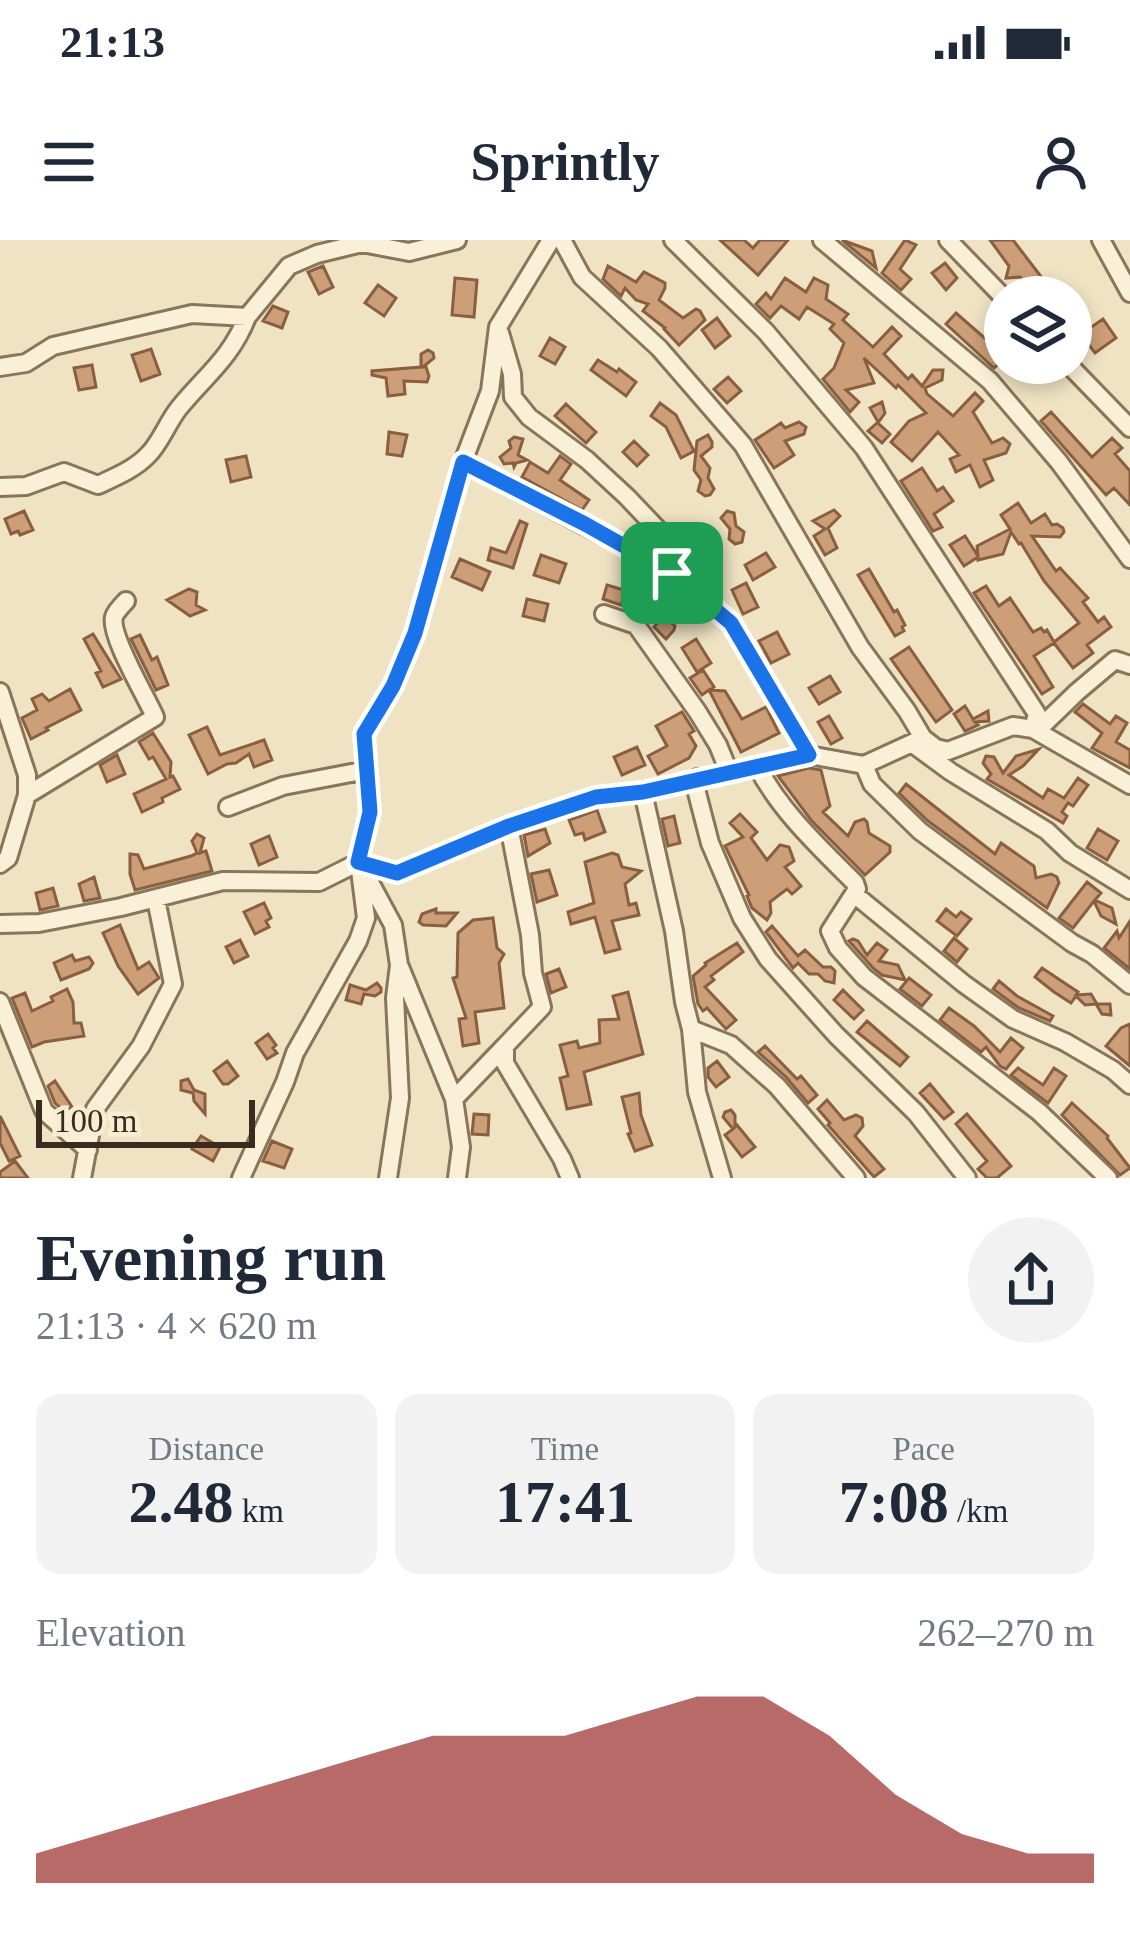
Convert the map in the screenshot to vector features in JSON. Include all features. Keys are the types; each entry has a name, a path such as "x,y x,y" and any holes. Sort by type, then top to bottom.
{"street":[{"path":"0,487 26,486 64,472 98,485 127,472 151,453 164,428 222,362 247,317 289,266 362,243 409,252 457,240"},
{"path":"241,1178 295,1052 358,941 366,918 358,862 370,812 364,734 393,686 415,633 463,462 490,391 498,327 551,240"},
{"path":"562,240 582,277 659,348 743,445 917,740 951,772 1130,890"},
{"path":"673,240 766,332 864,448 1037,714 1033,729"},
{"path":"822,240 990,381 1059,462 1130,559"},
{"path":"948,240 984,277"},
{"path":"1101,240 1130,293"},
{"path":"0,367 26,363 53,346 192,314 247,317"},
{"path":"498,327 512,374 513,397 529,417 587,460 651,522 674,552 672,573"},
{"path":"1087,384 1130,428"},
{"path":"463,462 672,573 731,623 809,755"},
{"path":"27,795 155,717 114,626 114,615 126,601"},
{"path":"604,614 637,625 698,711 729,772"},
{"path":"1033,729 1125,658"},
{"path":"0,692 27,775 27,795 8,858 0,864"},
{"path":"0,923 39,923 223,881 320,882 358,862 397,873 509,826 596,797 643,792 809,755 864,765 917,740 948,751 1013,725 1033,729 1130,784"},
{"path":"864,765 872,784 920,831 1130,985"},
{"path":"757,766 792,816 855,883 857,889 830,931 848,961 1039,1112 1108,1178"},
{"path":"228,807 283,786 367,770"},
{"path":"697,778 710,843 742,918 767,959 916,1113 968,1178"},
{"path":"643,792 674,931 697,1092 722,1178"},
{"path":"454,1099 542,1007 509,826"},
{"path":"358,862 393,925 399,965 454,1099 461,1147 457,1178"},
{"path":"854,894 1013,1019 1065,1042 1130,1085"},
{"path":"82,1178 95,1109 141,1046 172,985 156,899"},
{"path":"388,1178 400,1098 395,998 399,965"},
{"path":"0,1002 44,1111 88,1150"},
{"path":"691,1029 730,1046 778,1086 856,1178"},
{"path":"505,1046 505,1063 570,1178"}],"building":[{"path":"720,240 744,240 753,248 760,240 788,240 758,275"},
{"path":"842,240 872,251 876,268"},
{"path":"905,240 916,245 900,269 911,279 901,290 882,273"},
{"path":"990,240 1013,240 1041,276 1006,276 1009,266"},
{"path":"945,263 957,278 946,290 932,273"},
{"path":"323,266 333,287 319,294 308,272"},
{"path":"608,266 636,282 644,272 665,283 659,300 683,318 696,309 705,320 679,345 643,311 648,304 625,288 621,296 603,279"},
{"path":"455,278 477,280 474,317 452,315"},
{"path":"785,278 806,292 814,278 828,285 826,299 848,314 843,320 873,347 892,327 901,336 884,354 908,379 912,375 922,386 933,370 943,370 942,380 925,388 953,416 975,393 983,401 973,412 992,443 1003,438 1010,444 1006,453 984,460 993,480 980,487 970,465 956,472 950,459 959,455 938,432 912,461 891,442 909,421 926,413 864,358 874,383 846,390 859,402 850,412 823,379 834,368 844,343 830,329 834,324 807,307 799,319 781,306 770,318 756,304 766,293 771,299"},
{"path":"378,285 396,298 384,316 365,303"},
{"path":"273,306 288,312 282,328 263,321"},
{"path":"956,313 984,338 984,359 946,324"},
{"path":"717,318 730,336 715,348 702,330"},
{"path":"1103,319 1116,338 1095,353 1092,349 1092,326"},
{"path":"550,338 565,347 555,364 540,356"},
{"path":"151,349 160,374 141,381 132,355"},
{"path":"428,350 434,358 423,367 427,382 404,381 405,394 388,396 386,378 372,375 372,371 421,367 421,354"},
{"path":"598,360 636,382 626,396 591,370"},
{"path":"92,365 96,387 79,390 74,368"},
{"path":"728,377 741,391 727,403 714,389"},
{"path":"882,402 885,413 878,423 890,434 882,443 868,431 878,422 870,408"},
{"path":"660,403 676,415 694,451 681,458 666,427 651,416"},
{"path":"566,404 596,432 586,443 555,416"},
{"path":"1051,412 1092,457 1112,438 1122,448 1115,454 1130,471 1130,505 1114,488 1106,495 1041,421"},
{"path":"799,422 806,427 804,434 785,441 794,455 774,468 755,440 781,423 785,428"},
{"path":"389,432 407,435 402,456 387,454"},
{"path":"708,435 712,447 701,456 710,468 708,478 714,489 705,496 698,491 701,480 694,470 697,441"},
{"path":"523,439 518,455 527,460 514,467 500,457 511,448 509,441"},
{"path":"634,441 648,455 637,466 623,452"},
{"path":"246,456 251,477 231,482 226,460"},
{"path":"560,456 571,464 560,480 589,500 582,510 522,477 530,462 548,473"},
{"path":"922,468 937,491 943,487 953,501 934,514 942,527 933,531 901,481"},
{"path":"1018,503 1031,523 1045,514 1052,525 1063,528 1060,537 1032,536 1056,571 1060,568 1088,598 1083,602 1098,622 1104,617 1111,627 1087,645 1093,653 1073,668 1054,643 1034,656 1053,687 1042,694 974,593 986,586 999,606 1010,598 1033,632 1047,630 1054,642 1079,623 1011,532 1003,554 978,557 964,566 950,545 965,536 978,556 977,546 1010,529 1001,515"},
{"path":"834,510 840,516 828,528 837,548 825,555 814,536 825,529 813,521"},
{"path":"24,511 33,530 11,534 5,519"},
{"path":"727,511 734,513 736,526 744,532 742,542 729,539 730,529 721,518"},
{"path":"520,521 527,524 513,568 488,560 491,548 506,553"},
{"path":"701,541 714,557 705,564 717,578 710,588 694,575 697,571 686,557 686,547 692,549"},
{"path":"766,553 775,567 753,580 745,565"},
{"path":"541,555 566,564 559,583 534,575"},
{"path":"460,559 490,572 482,590 452,577"},
{"path":"869,569 905,625 895,636 858,575"},
{"path":"746,583 758,607 743,614 732,590"},
{"path":"607,585 649,603 674,630 666,639 654,627 658,622 622,602 603,599"},
{"path":"189,589 197,592 196,605 205,610 190,616 167,600"},
{"path":"527,599 548,604 544,621 523,616"},
{"path":"777,632 789,654 771,663 759,641"},
{"path":"93,634 121,679 103,687 96,673 101,671 84,639"},
{"path":"140,635 152,660 157,657 168,685 156,690 131,639"},
{"path":"696,639 711,663 697,672 682,648"},
{"path":"909,647 952,710 936,722 891,659"},
{"path":"703,670 714,687 710,690 725,691 742,719 766,707 779,733 741,752 709,690 702,695 690,678"},
{"path":"830,676 840,692 819,704 809,688"},
{"path":"70,689 81,710 31,739 22,718 37,710 32,699 42,694 49,701"},
{"path":"1083,704 1110,724 1116,716 1127,723 1116,742 1130,750 1130,768 1092,748 1102,733 1075,712"},
{"path":"965,706 973,719 988,711 989,721 975,722 978,725 965,731 954,714"},
{"path":"682,712 694,731 689,734 696,746 689,758 658,774 648,756 667,746 656,726"},
{"path":"829,716 842,738 831,744 818,722"},
{"path":"207,727 220,755 264,740 272,760 254,767 249,754 208,774 189,735"},
{"path":"153,733 171,762 170,777 180,789 142,812 134,794 166,779 139,742"},
{"path":"637,747 645,765 622,775 614,757"},
{"path":"1039,749 1009,775 1043,798 1048,789 1064,798 1078,778 1088,785 1073,806 1068,803 1062,812 1067,816 1063,823 987,779 991,774 983,763 986,756 994,757 1003,773 1016,756"},
{"path":"117,755 125,774 107,782 100,765"},
{"path":"809,768 821,770 830,806 823,812 848,836 855,822 864,819 869,833 890,846 890,852 865,875 811,820 778,776"},
{"path":"906,784 995,854 1001,843 1034,866 1036,878 1057,877 1059,883 1047,908 928,821 899,793"},
{"path":"597,810 605,832 585,840 583,833 575,835 569,820"},
{"path":"740,814 757,832 751,838 767,860 780,845 789,847 794,861 785,867 801,886 792,894 787,889 770,902 767,920 752,908 725,846 743,837 730,823"},
{"path":"674,816 680,843 668,846 662,819"},
{"path":"545,829 550,843 528,856 524,835"},
{"path":"1098,829 1118,841 1107,860 1087,848"},
{"path":"197,834 204,838 200,853 206,851 212,871 135,890 130,854 138,855 144,869 191,856 197,853 192,841"},
{"path":"269,836 277,857 259,865 251,844"},
{"path":"618,855 622,867 641,871 625,884 629,905 636,903 639,915 612,921 620,949 605,953 595,917 571,924 568,912 594,903 585,862"},
{"path":"549,870 557,895 537,902 531,874"},
{"path":"94,877 100,898 84,901 79,884"},
{"path":"1087,882 1101,893 1095,900 1112,908 1116,924 1101,916 1094,901 1073,928 1059,918"},
{"path":"53,888 58,906 40,910 36,893"},
{"path":"264,903 271,918 266,921 269,927 255,934 244,912"},
{"path":"436,909 436,913 457,913 446,926 419,922 422,914"},
{"path":"946,909 956,917 961,912 971,919 957,936 937,921"},
{"path":"493,918 497,948 504,954 499,963 504,1008 475,1012 479,1043 463,1046 459,1019 466,1018 453,978 457,977 458,933 473,920"},
{"path":"1130,921 1130,969 1104,948 1117,931 1119,938"},
{"path":"120,925 138,969 149,962 159,978 138,994 103,933"},
{"path":"772,926 798,956 805,950 823,967 831,967 834,983 809,974 798,963 793,968 766,932"},
{"path":"954,938 967,949 957,962 944,951"},
{"path":"853,939 867,955 877,943 887,950 879,961 898,965 905,980 873,968 849,941"},
{"path":"240,940 248,956 234,963 226,947"},
{"path":"737,943 743,952 711,976 714,980 705,987 736,1020 726,1029 698,1004 693,976"},
{"path":"72,955 75,961 89,957 93,963 61,980 54,963"},
{"path":"1042,968 1076,995 1091,994 1097,1004 1110,1004 1111,1015 1102,1014 1096,1004 1085,1005 1076,996 1071,1003 1054,992 1035,977"},
{"path":"559,969 566,987 551,993 546,974"},
{"path":"909,978 931,995 922,1006 900,989"},
{"path":"999,981 1053,1016 1050,1021 1019,1008 993,989"},
{"path":"377,983 381,992 364,994 361,1004 346,1000 350,985 366,990"},
{"path":"67,989 74,1023 81,1023 84,1036 32,1047 12,998 25,993 32,1011"},
{"path":"843,990 863,1010 854,1019 834,1000"},
{"path":"628,992 643,1054 584,1072 591,1104 567,1109 560,1078 568,1076 560,1045 577,1041 579,1048 600,1043 599,1020 619,1019 613,996"},
{"path":"949,1008 1000,1052 1011,1038 1023,1048 1006,1069 1000,1066 986,1047 981,1052 940,1020"},
{"path":"867,1021 908,1057 900,1066 857,1032"},
{"path":"1130,1024 1130,1066 1106,1046"},
{"path":"268,1034 277,1053 267,1059 256,1043"},
{"path":"765,1046 817,1095 808,1103 758,1052"},
{"path":"227,1061 238,1076 223,1084 214,1071"},
{"path":"717,1061 729,1077 716,1087 708,1068"},
{"path":"1018,1068 1043,1085 1054,1068 1066,1076 1048,1103 1011,1075"},
{"path":"188,1079 194,1090 205,1094 205,1114 193,1093 181,1090 181,1081"},
{"path":"55,1081 72,1107 64,1111 48,1086"},
{"path":"930,1084 953,1112 944,1119 920,1093"},
{"path":"639,1093 652,1145 635,1151 622,1097"},
{"path":"827,1100 844,1120 856,1115 862,1118 863,1126 855,1136 884,1169 874,1177 818,1109"},
{"path":"1072,1103 1108,1136 1130,1168 1120,1175 1062,1115"},
{"path":"731,1110 735,1127 755,1147 742,1157 725,1135 733,1129 723,1117"},
{"path":"474,1114 489,1115 488,1135 472,1134"},
{"path":"967,1114 1011,1166 997,1178 987,1178 978,1169 987,1161 956,1124"},
{"path":"0,1116 20,1156 9,1161 0,1143"},
{"path":"201,1136 220,1147 213,1161 192,1149"},
{"path":"272,1141 292,1149 284,1168 263,1161"},
{"path":"15,1161 28,1178 0,1178 0,1172"}],"route":[{"path":"463,462 672,573 731,623 809,755 643,792 596,797 509,826 397,873 358,862 370,812 364,734 393,686 415,633 463,462"}]}
